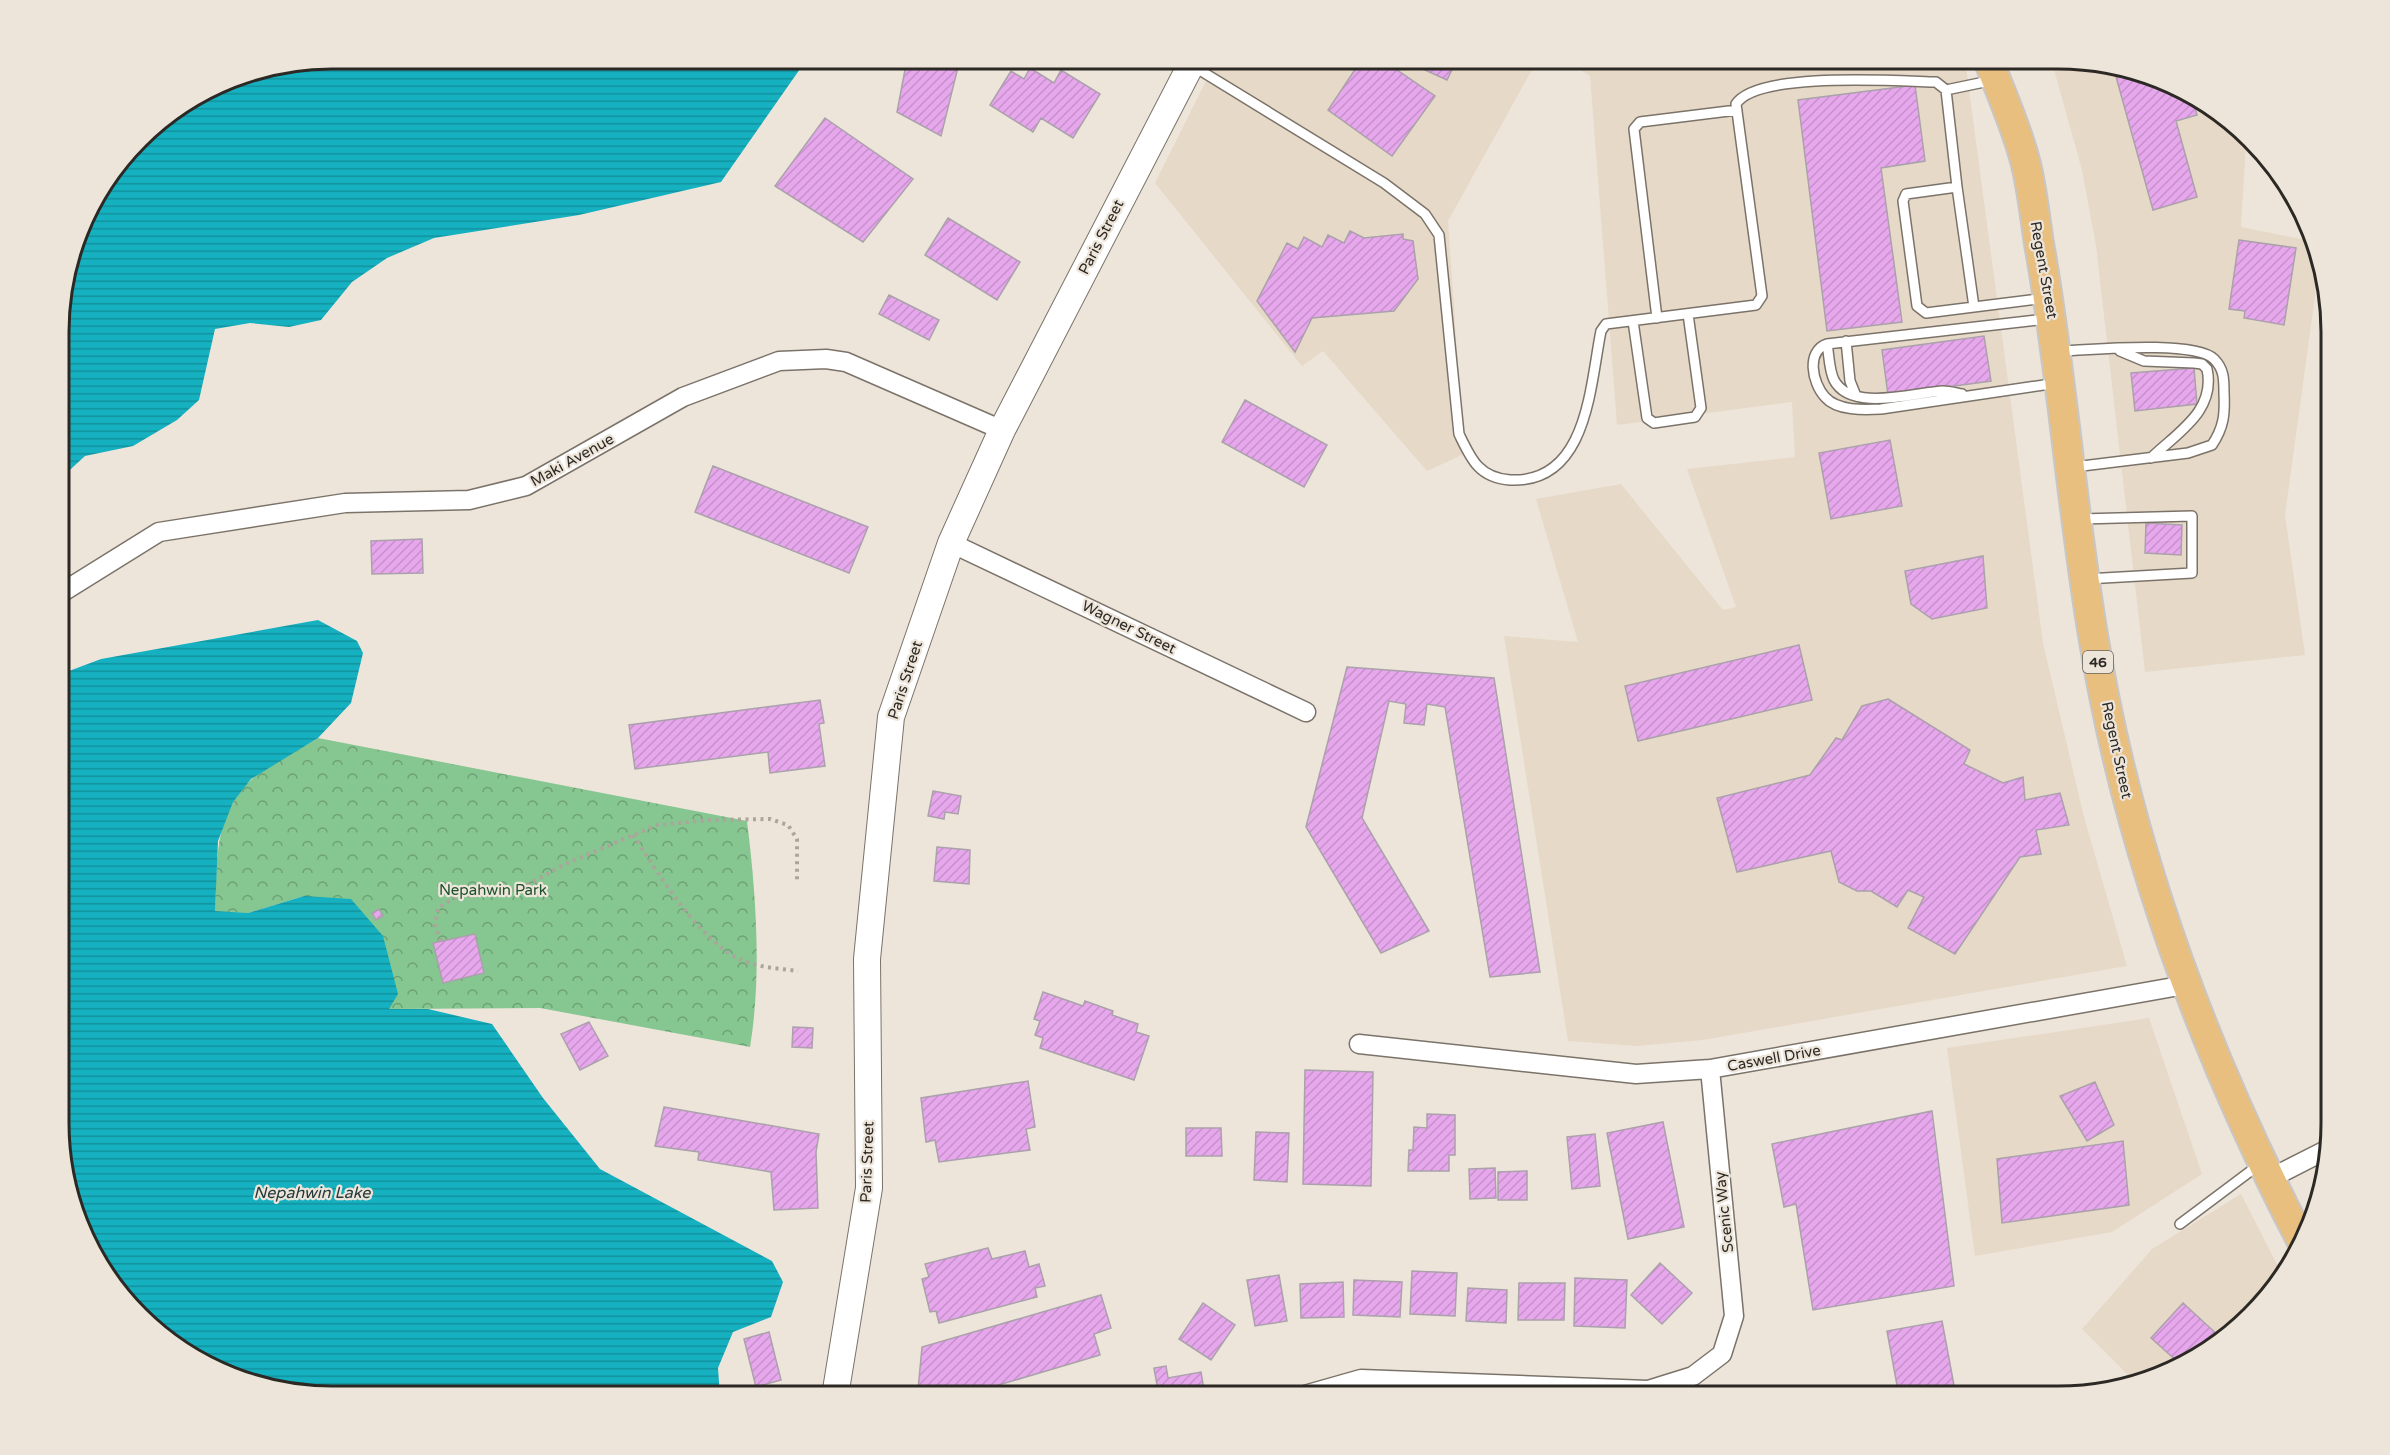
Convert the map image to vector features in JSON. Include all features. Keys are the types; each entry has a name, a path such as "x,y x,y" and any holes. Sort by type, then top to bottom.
{"main road":[{"name":"Paris Street","path":"837,1386 869,1188 867,959 891,717 951,543 1002,430 1188,69"},
{"name":"Regent Street","path":"1992,69 2024,158 2050,308 2074,519 2094,644 2125,792 2185,985 2229,1095 2297,1232"}],"street":[{"name":"Maki Avenue","path":"69,588 159,532 345,503 469,500 526,486 683,397 779,361 826,359 846,362 1002,430"},
{"name":"Wagner Street","path":"951,543 1306,712"},
{"name":"Caswell Drive","path":"1359,1044 1636,1074 1710,1069 2185,985"},
{"name":"Scenic Way","path":"1661,1386 1693,1376 1722,1354 1734,1316 1710,1069"},
{"path":"2265,1171 2319,1152"},
{"name":"Scenic Way","path":"1336,1386 1361,1379 1544,1386"}],"lane":[{"path":"1203,69 1384,183 1425,214 1439,234 1459,434 1473,463 1485,472 1502,479 1517,480 1542,475 1557,467 1571,450 1581,430 1601,331 1606,324 1756,305 1762,296 1737,110 1739,100 1757,88 1830,79 1936,82 1946,90 1974,307"},
{"path":"1946,90 1992,69"},
{"path":"1657,318 1634,129 1640,122 1737,110"},
{"path":"1958,187 1906,194 1903,201 1917,306 1926,313 1974,307 2050,308"},
{"path":"2050,308 1820,346 1813,359 1815,379 1826,398 1841,406 1860,410 1881,409 2060,382"},
{"path":"1633,321 1647,418 1654,423 1695,417 1701,408 1688,314"},
{"path":"1846,341 1850,381 1856,396"},
{"path":"1827,344 1833,379 1839,387 1856,396 1883,399 1944,391 1969,395"},
{"path":"2116,349 2144,361 2202,364 2207,369 2209,395 2203,408 2151,458"},
{"path":"2056,352 2197,349 2213,358 2224,373 2225,419 2212,445 2200,451 2069,468"},
{"path":"2074,519 2192,516 2192,573 2084,580"},
{"path":"2180,1224 2265,1171"}],"path":[{"path":"441,941 435,926 438,908 454,898 520,889 563,865 657,825 709,820 771,819 788,825 797,839 797,882"},
{"path":"633,835 699,926 726,952 751,964 798,971"}],"shaded area":[{"path":"1212,69 1532,69 1448,221 1464,454 1427,471 1323,351 1302,366 1155,183"},
{"path":"1578,69 1966,69 2043,643 2084,817 2127,966 1703,1040 1636,1046 1568,1041 1504,636 1578,642 1536,499 1621,484 1723,610 1736,607 1687,469 1795,457 1792,402 1617,425 1590,76"},
{"path":"2054,69 2092,71 2126,78 2174,96 2204,113 2246,148 2241,227 2304,240 2317,285 2285,515 2305,655 2145,672 2096,246 2082,170"},
{"path":"2149,1018 2202,1174 2112,1232 1975,1256 1947,1048"},
{"path":"2241,1194 2278,1267 2244,1309 2218,1332 2174,1359 2129,1376 2082,1329 2152,1249"}],"green space":[{"name":"Nepahwin Park","path":"318,738 747,821 753,877 757,963 750,1047 540,1008 389,1009 304,896 248,913 215,912 217,858 224,823 230,807 239,792 259,773"}],"water":[{"path":"332,69 800,69 721,182 579,215 434,238 387,258 352,282 321,320 289,327 250,323 215,329 199,400 177,420 133,446 85,456 69,471 71,298 83,248 96,216 123,172 159,134 201,104 232,89 264,78 298,71"},
{"name":"Nepahwin Lake","path":"318,620 357,641 363,653 351,703 318,738 251,779 233,802 218,841 215,911 248,913 304,896 351,899 383,936 398,994 389,1009 428,1009 492,1024 543,1098 600,1169 772,1261 783,1282 771,1317 733,1332 718,1368 719,1386 332,1386 298,1384 248,1372 201,1351 172,1332 134,1296 113,1269 89,1223 74,1174 69,1123 69,671 101,659"}],"building":[{"path":"905,69 958,69 941,136 897,112"},
{"path":"1032,69 1054,83 1061,70 1100,94 1073,138 1041,118 1033,132 990,105 1011,71 1024,79"},
{"path":"1355,69 1396,69 1435,96 1392,156 1328,110"},
{"path":"1423,69 1452,69 1447,80"},
{"path":"2116,76 2174,96 2195,108 2197,115 2176,121 2197,197 2153,210"},
{"path":"1915,85 1925,161 1881,168 1902,322 1827,331 1798,100"},
{"path":"825,118 913,179 863,242 775,186"},
{"path":"948,218 1020,262 997,300 925,255"},
{"path":"1350,231 1364,238 1403,234 1403,239 1413,241 1418,279 1394,311 1312,318 1295,352 1257,301 1287,243 1298,249 1304,237 1322,247 1328,235 1344,243"},
{"path":"2239,240 2296,248 2284,325 2244,318 2245,311 2229,309"},
{"path":"889,295 939,320 929,340 879,314"},
{"path":"1984,336 1991,381 1888,395 1882,350"},
{"path":"2194,368 2197,404 2135,411 2131,373"},
{"path":"1245,400 1327,445 1304,487 1222,442"},
{"path":"1890,440 1902,506 1831,519 1819,453"},
{"path":"713,466 868,527 849,573 695,512"},
{"path":"2146,523 2182,525 2181,555 2145,553"},
{"path":"422,539 423,573 372,574 371,541"},
{"path":"1983,556 1987,608 1932,619 1911,604 1905,571"},
{"path":"1799,645 1812,700 1638,741 1625,686"},
{"path":"1347,667 1494,678 1540,972 1490,977 1445,707 1427,704 1424,725 1404,723 1406,704 1389,701 1362,818 1429,931 1381,953 1306,827"},
{"path":"1888,699 1970,750 1964,764 2003,783 2023,777 2025,800 2060,793 2069,825 2036,830 2041,854 2020,857 1955,954 1908,928 1924,897 1908,890 1897,907 1871,891 1857,891 1839,882 1831,851 1737,872 1717,798 1810,775 1836,738 1842,740 1862,706"},
{"path":"820,700 824,723 819,724 825,766 770,773 768,752 635,769 629,725"},
{"path":"933,791 961,796 958,814 945,812 944,819 928,816"},
{"path":"937,847 970,850 969,884 934,881"},
{"path":"379,909 383,916 376,920 372,913"},
{"path":"475,934 484,973 443,983 433,943"},
{"path":"1043,992 1083,1006 1085,1001 1113,1011 1112,1015 1138,1024 1136,1032 1149,1036 1134,1080 1040,1048 1043,1038 1035,1035 1040,1021 1034,1019"},
{"path":"589,1022 608,1056 580,1070 561,1034"},
{"path":"793,1027 813,1028 812,1048 792,1047"},
{"path":"1305,1070 1373,1072 1371,1186 1303,1184"},
{"path":"1028,1081 1035,1127 1026,1129 1030,1150 939,1162 935,1140 926,1142 921,1098"},
{"path":"2095,1082 2114,1125 2087,1141 2060,1096"},
{"path":"664,1107 819,1134 816,1152 818,1208 774,1210 771,1172 698,1160 699,1152 655,1146"},
{"path":"1932,1111 1954,1286 1813,1310 1796,1204 1784,1207 1772,1144"},
{"path":"1427,1114 1455,1115 1455,1155 1449,1155 1449,1171 1408,1171 1409,1150 1413,1150 1414,1127 1427,1128"},
{"path":"1663,1122 1684,1227 1628,1239 1607,1133"},
{"path":"1186,1128 1221,1128 1222,1156 1186,1156"},
{"path":"1256,1132 1289,1133 1287,1182 1254,1180"},
{"path":"1595,1134 1600,1186 1572,1189 1567,1137"},
{"path":"2123,1141 2129,1205 2002,1223 1997,1159"},
{"path":"1495,1168 1496,1198 1470,1199 1469,1169"},
{"path":"1527,1171 1527,1200 1498,1200 1498,1172"},
{"path":"988,1248 992,1259 1025,1251 1029,1267 1039,1264 1045,1286 1035,1288 1037,1297 939,1323 936,1311 930,1312 922,1279 929,1277 925,1264"},
{"path":"1660,1263 1692,1293 1662,1324 1631,1295"},
{"path":"1412,1271 1457,1273 1455,1316 1410,1314"},
{"path":"1279,1275 1287,1321 1255,1326 1247,1280"},
{"path":"1575,1278 1627,1280 1625,1328 1574,1326"},
{"path":"1354,1280 1402,1282 1400,1317 1353,1315"},
{"path":"1343,1282 1344,1317 1301,1318 1300,1284"},
{"path":"1519,1283 1565,1283 1564,1320 1518,1320"},
{"path":"1468,1288 1507,1290 1506,1323 1466,1321"},
{"path":"1101,1295 1111,1328 1094,1334 1100,1355 995,1386 918,1386 922,1347"},
{"path":"1203,1303 1235,1325 1211,1360 1179,1339"},
{"path":"2183,1303 2216,1333 2174,1359 2151,1338"},
{"path":"1942,1321 1954,1386 1897,1386 1887,1331"},
{"path":"769,1332 781,1380 756,1386 744,1339"},
{"path":"1166,1366 1168,1378 1201,1372 1203,1386 1157,1386 1154,1368"}]}
